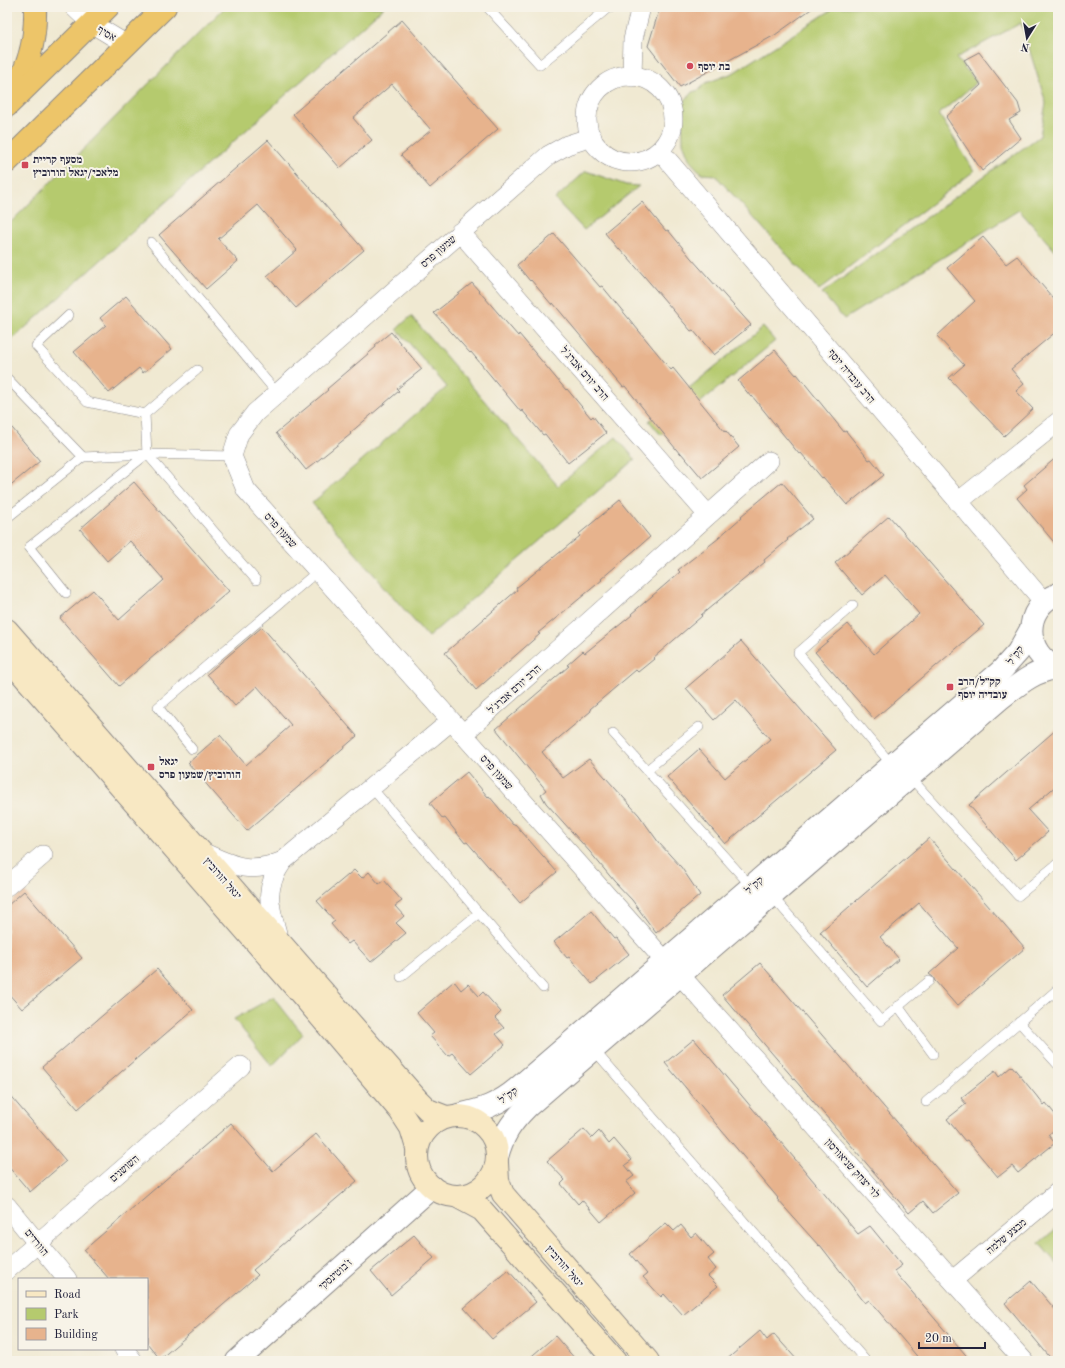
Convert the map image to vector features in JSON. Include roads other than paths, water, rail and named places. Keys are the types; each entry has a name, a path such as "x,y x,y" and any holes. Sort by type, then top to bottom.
{"highway":[{"path":"7,100 21,79 32,49 36,23 35,7"},
{"path":"7,162 165,7"},
{"path":"7,106 102,12"}],"main road":[{"name":"יגאל הורוביץ","path":"7,630 417,1099 428,1110 452,1116"},
{"name":"יגאל הורוביץ","path":"7,657 301,994 400,1111 411,1128 417,1148"},
{"path":"452,1116 471,1118 487,1128 494,1138 497,1160 492,1176 480,1189 468,1194 456,1196 443,1194 432,1187 423,1178 418,1167 416,1154 419,1142 425,1131 434,1122 452,1116"},
{"name":"יגאל הורוביץ","path":"497,1160 498,1181 503,1194 648,1361"},
{"path":"456,1196 482,1210 615,1361"}],"street":[{"name":"אסיף","path":"74,7 102,12 126,45"},
{"path":"632,77 634,39 641,8"},
{"path":"632,77 645,79 662,90 669,101 673,114 673,127 668,140 660,151 649,158 629,162 616,160 604,153 599,148 592,137 588,125 588,118 590,104 601,88 612,81 632,77"},
{"name":"שמעון פרס","path":"592,137 567,145 549,155 255,413 239,434 232,456 246,490 673,968"},
{"name":"הרב עובדיה יוסף","path":"660,151 958,502 1051,598"},
{"name":"הרב יורם אברג'ל","path":"460,232 708,515"},
{"path":"958,502 1058,422"},
{"name":"הרב יורם אברג'ל","path":"283,861 371,787 457,728 708,515 769,461"},
{"name":"קק\"ל","path":"497,1160 502,1139 515,1120 594,1050 751,887 1001,671 1018,652 1031,629 1036,612 1051,598"},
{"path":"1031,629 1033,642 1038,653 1046,662 1058,668"},
{"name":"קק\"ל","path":"452,1116 490,1107 510,1094 673,968 772,896 1021,682 1048,668 1058,668"},
{"path":"200,851 232,865 245,868 264,867 283,861"},
{"path":"7,886 43,855"},
{"path":"280,943 270,912 269,894 272,881 283,861"},
{"name":"לוי יצחק שניאורסון","path":"673,968 1024,1361"},
{"name":"השושנים","path":"7,1270 241,1066"},
{"name":"ז'בוטינסקי","path":"238,1361 432,1187"},
{"name":"מבצע שלמה","path":"953,1280 1058,1192"},
{"name":"הוורדים","path":"7,1206 66,1278"},
{"path":"125,1350 133,1361"}],"lane":[{"path":"487,7 540,65 608,8 641,8"},
{"path":"150,242 278,393"},
{"path":"69,316 36,346 87,402 145,414"},
{"path":"145,414 197,370"},
{"path":"7,378 83,457"},
{"path":"145,414 147,454 256,580"},
{"path":"66,593 28,547 147,454"},
{"path":"7,518 83,457 147,454 232,456"},
{"path":"192,749 158,707 318,571"},
{"path":"853,605 798,653 892,765"},
{"path":"647,770 699,727"},
{"path":"613,733 751,887"},
{"path":"910,777 1018,896 1058,862"},
{"path":"371,787 543,988"},
{"path":"772,896 881,1020 929,981"},
{"path":"401,977 478,913"},
{"path":"926,1102 1058,989"},
{"path":"898,1006 933,1054"},
{"path":"1019,1022 1058,1065"},
{"path":"594,1050 866,1361"}],"place":[{"name":"בת יוסף","path":"690,66"},
{"name":"מסעף קריית מלאכי/יגאל הורוביץ","path":"25,165"},
{"name":"קק״ל/הרב עובדיה יוסף","path":"950,687"},
{"name":"יגאל הורוביץ/שמעון פרס","path":"151,767"}]}
